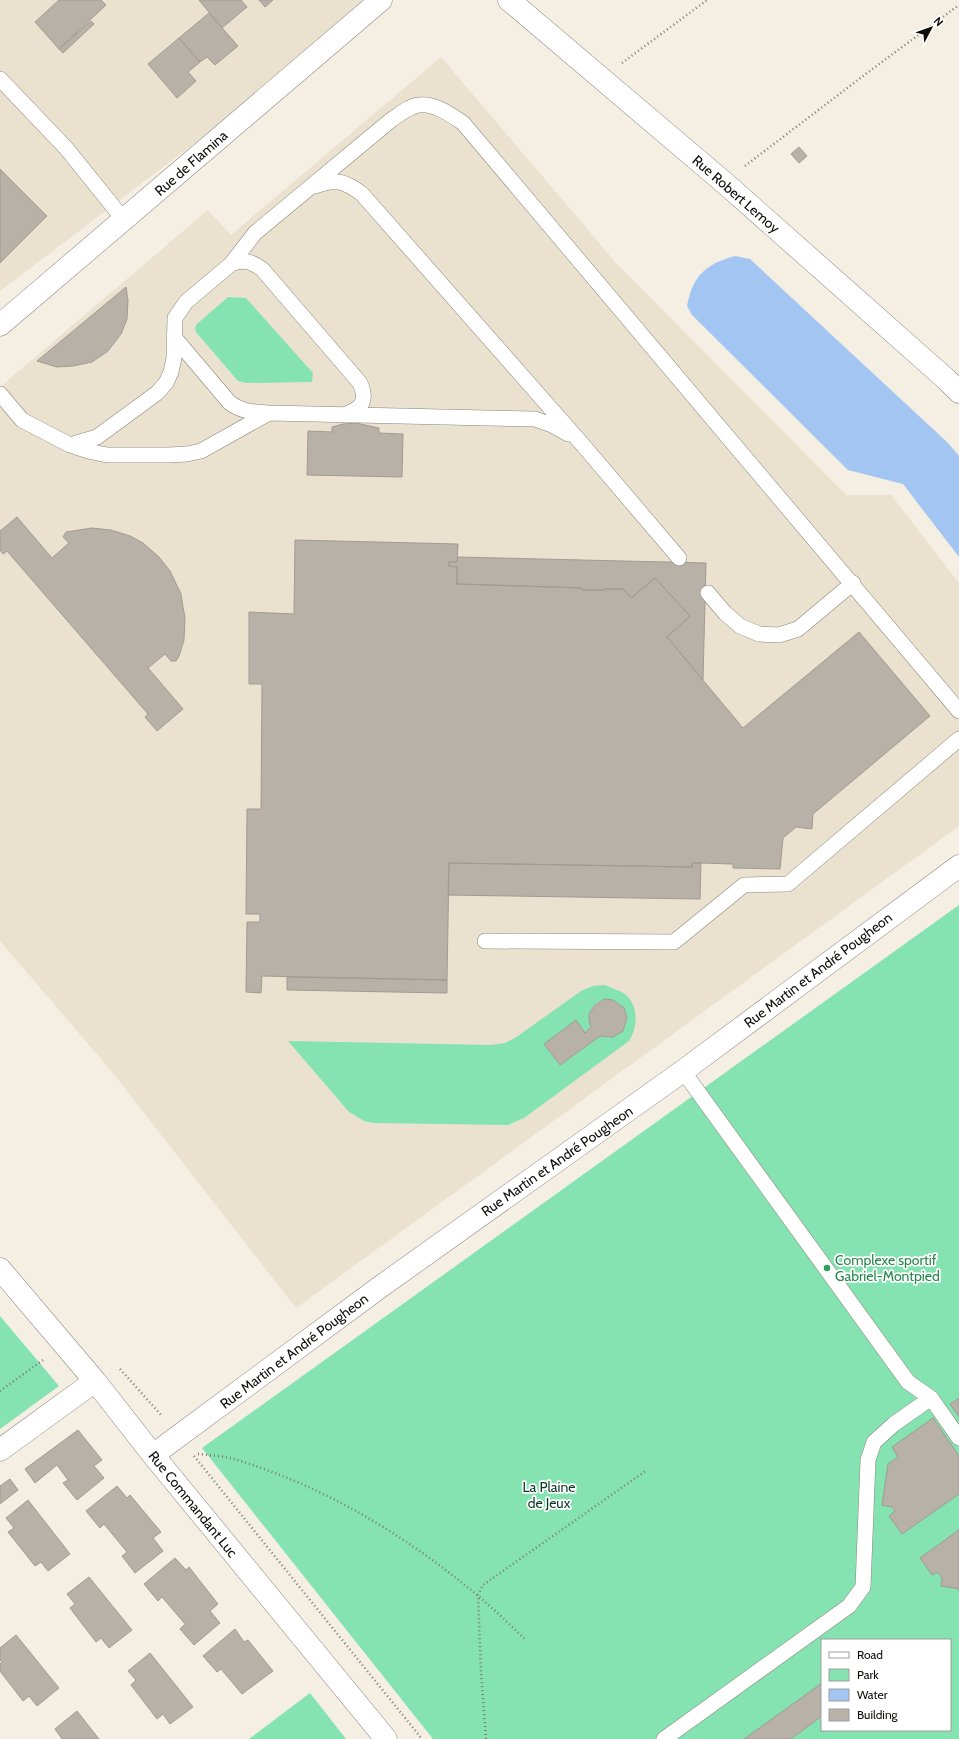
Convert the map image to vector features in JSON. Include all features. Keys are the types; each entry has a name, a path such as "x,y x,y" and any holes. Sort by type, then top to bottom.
{"street":[{"name":"Rue de Flamina","path":"0,325 381,0"},
{"name":"Rue Robert Lemoy","path":"510,0 726,185 959,392"},
{"name":"Rue Martin et André Pougheon","path":"153,1455 380,1287 683,1071 959,866"},
{"name":"Rue Commandant Luc","path":"0,1269 95,1381 153,1455 386,1739"},
{"path":"0,1450 95,1381"}],"lane":[{"path":"0,79 66,148 124,220"},
{"path":"70,445 97,437 157,392 166,383 171,372 174,358 175,318 179,311 186,302 231,264 255,233 391,120 406,110 420,105 435,107 449,113 463,123 853,583 959,711"},
{"path":"310,188 326,182 338,181 351,186 362,194 582,444 679,558"},
{"path":"231,264 247,261 262,269 360,383 364,399 360,407 355,411 343,415"},
{"path":"174,337 229,402 237,408 269,413 535,419 552,425 582,444"},
{"path":"0,394 22,420 70,445 107,455 187,454 201,451 269,413"},
{"path":"708,593 725,613 740,626 759,634 779,635 798,629 853,583"},
{"path":"485,941 674,942 744,885 788,884 959,739"},
{"path":"683,1071 908,1382 931,1398 959,1438"},
{"path":"664,1739 850,1606 863,1587 868,1460 874,1442 894,1424 931,1398"}],"path":[{"path":"603,80 617,66 707,0"},
{"path":"726,185 752,160 959,5"},
{"path":"192,1453 233,1459 301,1483 369,1518 429,1557 478,1596 526,1640"},
{"path":"486,1739 481,1672 478,1596 483,1585 647,1470"}],"shaded area":[{"path":"0,0 383,0 0,291"},
{"path":"441,57 616,263 846,495 891,495 959,583 959,826 296,1308 113,1073 0,941 0,387 208,210 231,235"}],"green space":[{"path":"228,297 246,298 313,373 312,382 246,383 238,381 196,332 195,328 197,324"},
{"name":"La Plaine de Jeux","path":"959,905 959,1739 433,1739 202,1448"},
{"path":"605,985 625,994 630,999 635,1010 636,1017 634,1029 629,1041 524,1118 508,1125 373,1123 364,1121 349,1112 288,1041 491,1045 505,1043 515,1038 581,991 593,986","holes":["604,999 613,1000 624,1008 627,1018 623,1031 613,1037 600,1036 560,1065 544,1044 585,1033 591,1027 590,1014 595,1004"]},
{"path":"0,1316 59,1386 0,1429"},
{"path":"310,1693 346,1739 249,1739"}],"water":[{"path":"735,256 750,259 948,443 959,456 959,557 903,484 848,470 692,315 687,306 693,286 702,272 716,263"}],"building":[{"path":"59,0 101,0 106,5 59,49 35,22"},
{"path":"199,0 241,0 247,7 222,28"},
{"path":"259,0 273,0 265,7"},
{"path":"209,13 238,46 215,65 207,57 200,62 179,38"},
{"path":"91,21 94,24 63,53 59,49"},
{"path":"179,38 200,62 188,72 196,81 177,98 148,64"},
{"path":"799,147 807,156 799,163 791,154"},
{"path":"0,169 47,216 0,263"},
{"path":"126,287 128,300 127,319 121,334 108,351 92,362 73,366 57,367 37,361"},
{"path":"356,423 379,428 379,433 403,434 402,477 307,475 308,431 332,432 332,427"},
{"path":"17,517 52,558 69,543 63,537 66,532 92,528 111,530 130,536 143,543 159,557 170,571 181,594 185,618 184,640 176,661 171,661 165,654 148,668 183,709 157,731 145,717 148,714 7,551 3,554 0,550 0,531"},
{"path":"295,540 458,544 457,562 449,562 449,566 457,567 457,584 582,588 583,590 623,589 631,598 655,578 690,616 667,637 743,728 859,632 930,716 813,814 812,829 796,827 783,838 780,869 733,868 733,864 701,863 692,863 692,867 449,863 447,980 262,976 261,993 246,992 247,922 260,922 260,914 246,914 247,809 261,809 262,684 249,684 249,612 294,614"},
{"path":"458,557 706,563 703,680 667,637 690,616 655,578 631,598 623,589 583,590 582,588 457,584 457,567 449,566 449,562 457,562"},
{"path":"449,863 692,867 692,863 701,863 700,899 448,895"},
{"path":"287,977 447,980 447,993 287,990"},
{"path":"604,999 613,1000 624,1008 627,1018 623,1031 613,1037 600,1036 560,1065 544,1044 576,1020 585,1033 591,1027 589,1014 594,1006"},
{"path":"959,1398 959,1417 950,1404"},
{"path":"933,1418 959,1456 959,1494 902,1534 889,1516 895,1511 892,1507 882,1505 888,1464 898,1457 892,1447"},
{"path":"78,1430 102,1460 94,1466 104,1478 77,1500 63,1483 68,1480 57,1465 35,1483 25,1469"},
{"path":"10,1479 18,1490 0,1504 0,1486"},
{"path":"117,1486 127,1498 130,1495 161,1532 153,1538 163,1551 135,1573 122,1556 127,1552 104,1524 100,1528 86,1511"},
{"path":"28,1500 70,1554 48,1571 41,1562 35,1566 8,1532 14,1528 6,1518"},
{"path":"959,1530 959,1589 941,1586 942,1578 938,1572 932,1575 920,1558"},
{"path":"175,1558 186,1570 189,1567 218,1604 210,1611 220,1623 194,1645 180,1629 185,1624 162,1597 158,1601 144,1584"},
{"path":"89,1577 132,1630 109,1648 101,1638 96,1642 70,1608 75,1604 67,1594"},
{"path":"235,1629 244,1642 248,1640 273,1671 242,1694 221,1669 217,1672 203,1656"},
{"path":"16,1635 59,1688 37,1706 29,1696 23,1701 0,1671 0,1664 2,1662 0,1660 0,1648"},
{"path":"150,1653 193,1707 170,1724 163,1714 157,1719 131,1685 136,1680 128,1671"},
{"path":"821,1684 821,1717 791,1739 744,1739"},
{"path":"77,1711 99,1739 62,1739 55,1729"}],"place":[{"name":"Complexe sportif Gabriel-Montpied","path":"827,1268"}]}
